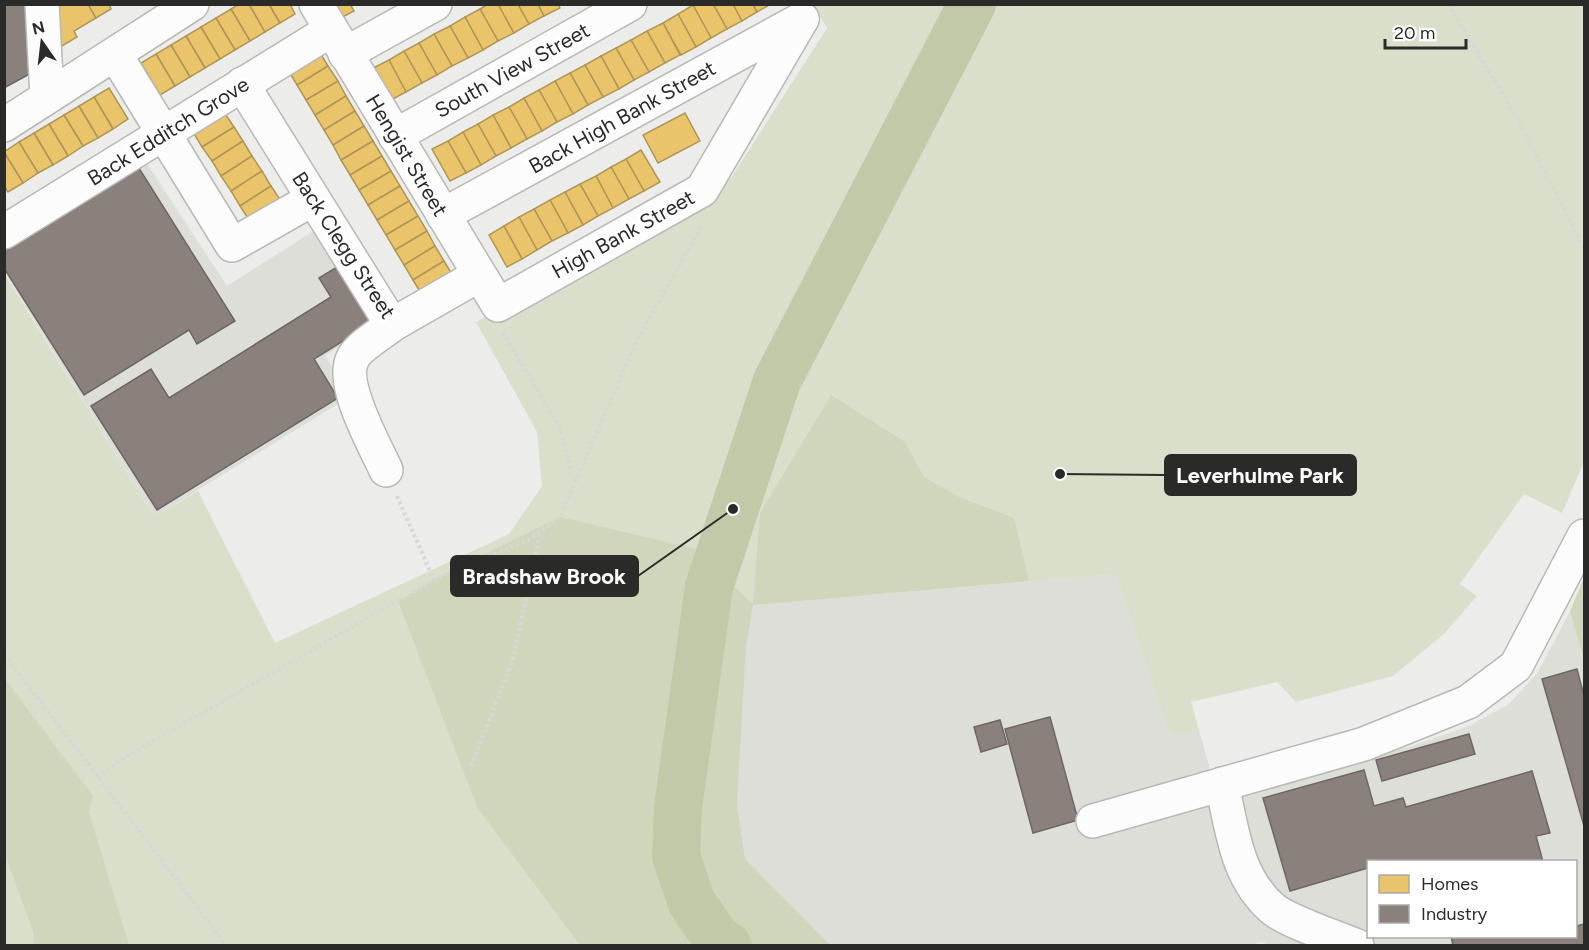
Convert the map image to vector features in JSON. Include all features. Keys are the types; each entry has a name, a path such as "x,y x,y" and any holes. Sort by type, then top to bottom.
{"street":[{"path":"42,4 47,97"},
{"path":"4,125 192,4"},
{"name":"Back Edditch Grove","path":"4,232 331,29 435,4"},
{"name":"South View Street","path":"395,136 630,4"},
{"name":"Back High Bank Street","path":"443,215 797,12"},
{"name":"High Bank Street","path":"498,305 702,190 797,12"},
{"name":"Hengist Street","path":"331,29 498,305"},
{"path":"115,54 232,245 313,199"},
{"name":"Back Clegg Street","path":"242,84 392,325 479,275"},
{"path":"386,470 358,407 348,373 353,357 392,325"},
{"path":"1093,821 1364,744 1468,702 1516,666 1584,536"},
{"path":"1222,784 1242,867 1253,887 1275,910 1357,945"}],"path":[{"path":"1448,4 1515,114 1584,249"},
{"path":"97,777 124,758 434,580 528,540 560,517 636,342 705,219"},
{"path":"498,305 500,328 559,425 574,483"},
{"path":"386,470 434,580"},
{"path":"471,766 513,660 540,532"},
{"path":"4,654 227,945"}],"shaded area":[{"path":"142,156 227,286 320,227 379,322 325,356 351,396 154,517 5,273 5,243"},
{"path":"1116,574 1170,736 1199,730 1219,801 1412,746 1469,726 1509,704 1538,672 1570,611 1584,661 1584,945 1271,946 1262,942 1246,946 830,945 745,860 737,805 746,647 753,605"}],"green space":[{"path":"813,5 1584,5 1584,462 1562,513 1524,494 1460,584 1477,596 1444,634 1393,676 1296,702 1277,682 1191,702 1199,730 1170,736 1116,574 753,605 746,647 737,805 745,859 830,945 5,945 4,273 154,517 198,491 275,643 509,534 542,486 537,432 476,322 731,178 827,28"},
{"path":"831,395 905,442 924,477 961,498 1014,518 1029,581 753,605 746,647 737,805 745,859 830,945 580,945 477,807 398,601 441,576 560,517 714,553 731,584 753,604 760,513"},
{"path":"1584,578 1584,661 1570,611"},
{"path":"5,679 93,796 89,812 129,945 34,945 33,931 5,855"}],"building: Homes":[{"path":"54,4 88,4 96,18 74,31 77,37 62,46 54,43"},
{"path":"88,4 109,4 111,9 96,18"},
{"path":"239,4 249,4 265,32 250,41 231,9"},
{"path":"249,4 269,4 280,23 265,32"},
{"path":"269,4 290,4 295,14 280,23"},
{"path":"330,4 350,4 354,11 339,19"},
{"path":"488,4 498,4 514,33 498,41 480,9"},
{"path":"498,4 518,4 529,24 514,33"},
{"path":"518,4 538,4 544,16 529,24"},
{"path":"538,4 558,4 560,8 544,16"},
{"path":"713,4 733,4 742,21 727,29"},
{"path":"713,4 727,29 711,38 693,5"},
{"path":"733,4 753,4 757,12 742,21"},
{"path":"753,4 771,4 757,12"},
{"path":"693,5 711,38 696,47 678,14"},
{"path":"231,9 250,41 235,50 216,18"},
{"path":"480,9 498,41 483,50 465,17"},
{"path":"678,14 696,47 681,55 663,23"},
{"path":"465,17 483,50 468,58 450,26"},
{"path":"216,18 235,50 220,59 201,27"},
{"path":"663,23 680,55 665,63 647,31"},
{"path":"450,26 468,58 452,66 434,34"},
{"path":"201,27 220,59 205,68 186,36"},
{"path":"647,31 665,63 649,72 631,40"},
{"path":"434,34 452,66 437,75 419,43"},
{"path":"186,36 205,68 190,77 171,45"},
{"path":"631,40 649,72 634,80 616,48"},
{"path":"419,43 437,75 422,83 404,51"},
{"path":"171,45 190,77 175,86 156,54"},
{"path":"616,48 634,80 619,89 601,56"},
{"path":"319,51 328,66 297,85 288,70"},
{"path":"404,51 422,83 406,92 389,60"},
{"path":"156,54 175,86 160,95 141,63"},
{"path":"601,56 619,89 603,97 585,65"},
{"path":"389,60 406,92 391,100 373,68"},
{"path":"585,65 603,97 588,105 570,73"},
{"path":"328,66 338,81 306,100 297,85"},
{"path":"570,73 588,105 573,114 555,81"},
{"path":"338,81 346,96 315,115 306,100"},
{"path":"555,81 573,114 557,122 539,90"},
{"path":"109,88 128,119 113,129 94,97"},
{"path":"539,90 557,122 542,131 524,98"},
{"path":"346,96 355,111 324,130 315,115"},
{"path":"94,97 113,129 98,138 79,106"},
{"path":"524,98 542,131 527,139 509,107"},
{"path":"79,106 98,138 83,146 64,115"},
{"path":"509,107 527,139 511,148 493,115"},
{"path":"355,111 364,126 333,145 324,130"},
{"path":"224,112 234,127 202,147 193,132"},
{"path":"685,113 700,141 658,163 643,135"},
{"path":"64,115 83,146 68,156 49,124"},
{"path":"493,115 511,148 496,156 478,124"},
{"path":"49,124 68,156 53,165 34,133"},
{"path":"478,124 496,156 481,165 463,132"},
{"path":"364,126 373,141 341,160 333,145"},
{"path":"234,127 243,141 212,161 202,147"},
{"path":"463,132 481,165 466,173 448,141"},
{"path":"34,133 53,165 38,173 19,142"},
{"path":"243,141 252,156 221,176 212,161"},
{"path":"373,141 382,156 350,175 341,160"},
{"path":"448,141 466,173 450,181 432,149"},
{"path":"19,142 38,173 23,183 4,152"},
{"path":"641,150 660,182 644,191 626,159"},
{"path":"4,152 23,183 8,192 4,186"},
{"path":"252,156 262,171 231,191 221,176"},
{"path":"382,156 391,171 359,190 350,175"},
{"path":"626,159 644,191 629,199 611,167"},
{"path":"611,167 629,199 613,208 596,176"},
{"path":"262,171 271,186 240,206 231,191"},
{"path":"391,171 400,186 368,205 359,190"},
{"path":"596,176 613,208 598,216 580,184"},
{"path":"580,184 598,216 583,225 565,192"},
{"path":"271,186 281,201 249,220 240,206"},
{"path":"400,186 409,201 377,220 368,205"},
{"path":"565,192 583,225 568,233 550,200"},
{"path":"550,200 568,233 552,241 534,209"},
{"path":"409,201 418,216 386,235 377,220"},
{"path":"534,209 552,241 537,250 519,217"},
{"path":"418,216 427,231 395,250 386,235"},
{"path":"519,217 537,250 522,259 504,226"},
{"path":"504,226 522,259 507,267 489,235"},
{"path":"427,231 435,246 404,265 395,250"},
{"path":"435,246 444,261 413,280 404,265"},
{"path":"444,261 453,276 422,295 413,280"}],"building: Industry":[{"path":"4,4 32,4 35,71 4,88"},
{"path":"137,165 235,321 197,344 189,330 84,395 4,268 4,247"},
{"path":"337,267 372,323 314,359 338,398 157,510 91,406 151,369 169,398 331,297 319,278"},
{"path":"1577,669 1584,696 1584,826 1542,679"},
{"path":"1050,717 1078,820 1033,833 1005,729"},
{"path":"1000,720 1007,744 981,752 974,727"},
{"path":"1469,734 1475,754 1382,781 1376,760"},
{"path":"1364,770 1374,806 1403,798 1406,807 1532,771 1550,833 1536,836 1542,860 1367,860 1367,868 1290,891 1263,798"},
{"path":"1584,924 1584,946 1453,946 1451,938 1577,938 1577,926"}],"waterway":[{"path":"728,946 717,939 692,903 676,856 678,807 709,587 777,381 972,4"}],"place":[{"name":"Leverhulme Park","path":"1060,474"},
{"name":"Bradshaw Brook","path":"733,509"}]}
